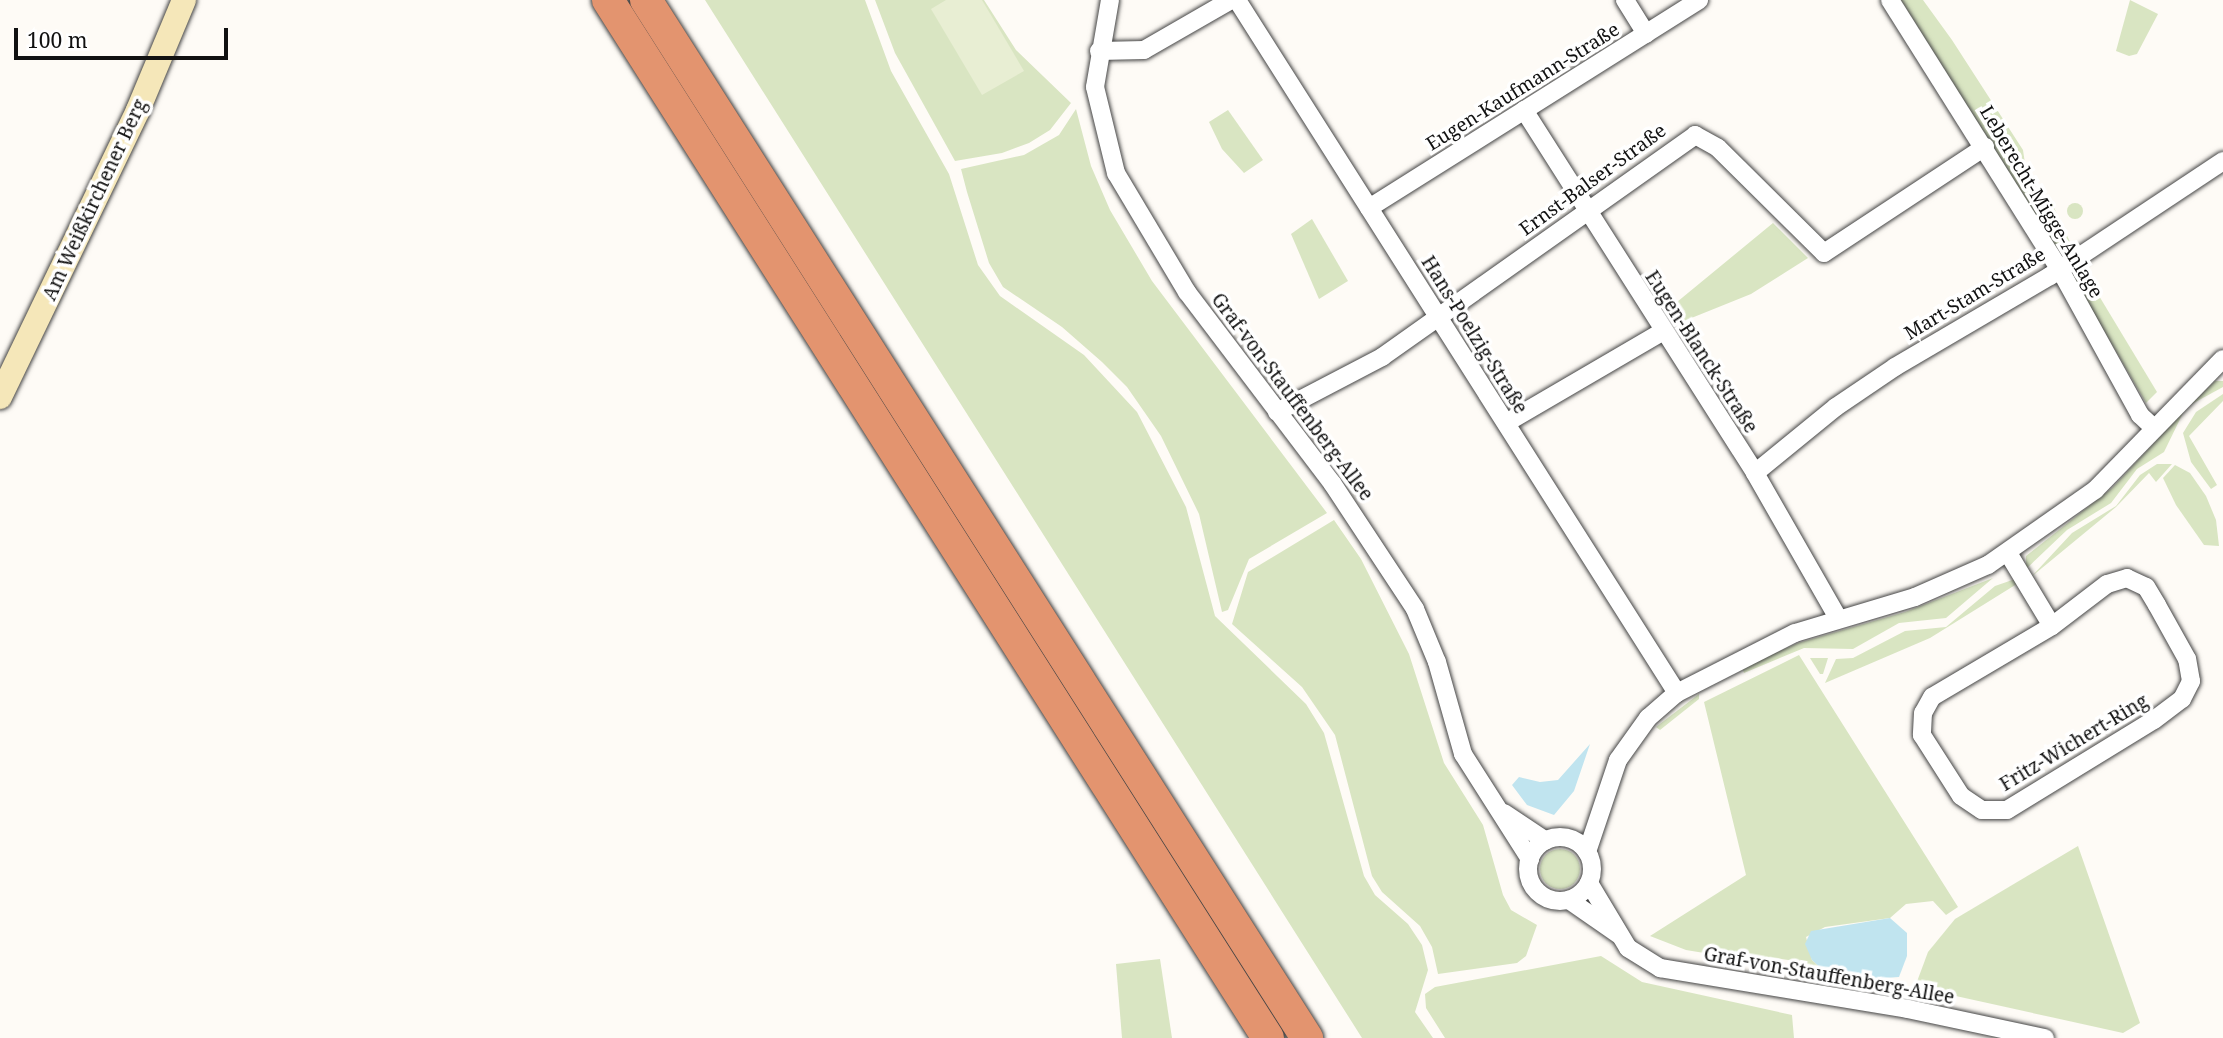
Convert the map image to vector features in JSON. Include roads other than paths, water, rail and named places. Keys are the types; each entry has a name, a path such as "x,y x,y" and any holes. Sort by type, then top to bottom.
{"highway":[{"path":"608,0 1268,1038"},
{"path":"646,0 1307,1038"}],"main road":[{"name":"Am Weißkirchener Berg","path":"0,397 138,110 184,0"}],"street":[{"name":"Graf-von-Stauffenberg-Allee","path":"1110,0 1098,51 1097,108 1116,173 1187,292 1332,483 1415,609 1437,662 1463,754 1530,859 1531,883 1538,893 1548,899 1569,900 1618,934"},
{"path":"1098,51 1143,50 1231,0"},
{"name":"Hans-Poelzig-Straße","path":"1237,0 1677,693"},
{"path":"1625,0 1646,34"},
{"name":"Eugen-Kaufmann-Straße","path":"1369,208 1699,0"},
{"name":"Leberecht-Migge-Anlage","path":"1890,0 2059,268 2134,405 2153,427"},
{"name":"Eugen-Blanck-Straße","path":"1524,110 1585,212 1755,473 1838,618"},
{"name":"Ernst-Balser-Straße","path":"1277,412 1381,356 1439,318 1695,135 1718,148 1824,253 1985,147"},
{"name":"Mart-Stam-Straße","path":"1755,473 1836,407 2059,268 2223,161"},
{"path":"1506,423 1662,332"},
{"path":"1569,838 1603,793 1630,741 1677,693 1753,651 1838,618 1915,597 1968,576 2008,553 2095,490 2153,427 2222,361"},
{"path":"2008,553 2052,626"},
{"name":"Fritz-Wichert-Ring","path":"2127,578 2146,587 2187,660 2190,681 2182,699 2154,720 2007,810 1982,810 1961,796 1922,735 1923,713 1932,697 2052,626 2108,584 2127,578"},
{"name":"Graf-von-Stauffenberg-Allee","path":"1603,793 1587,852 1592,867 1589,883 1618,934 1639,958 1660,968 1908,1009 2045,1038"},
{"name":"Graf-von-Stauffenberg-Allee","path":"1499,809 1546,841"},
{"path":"1530,859 1546,841 1569,838 1587,852"},
{"path":"1569,900 1589,883"}],"water":[{"path":"1590,744 1574,791 1554,815 1527,805 1512,785 1519,777 1540,782 1558,780"},
{"path":"1890,918 1907,933 1907,956 1899,977 1856,980 1828,975 1812,960 1805,944 1811,931"}]}
